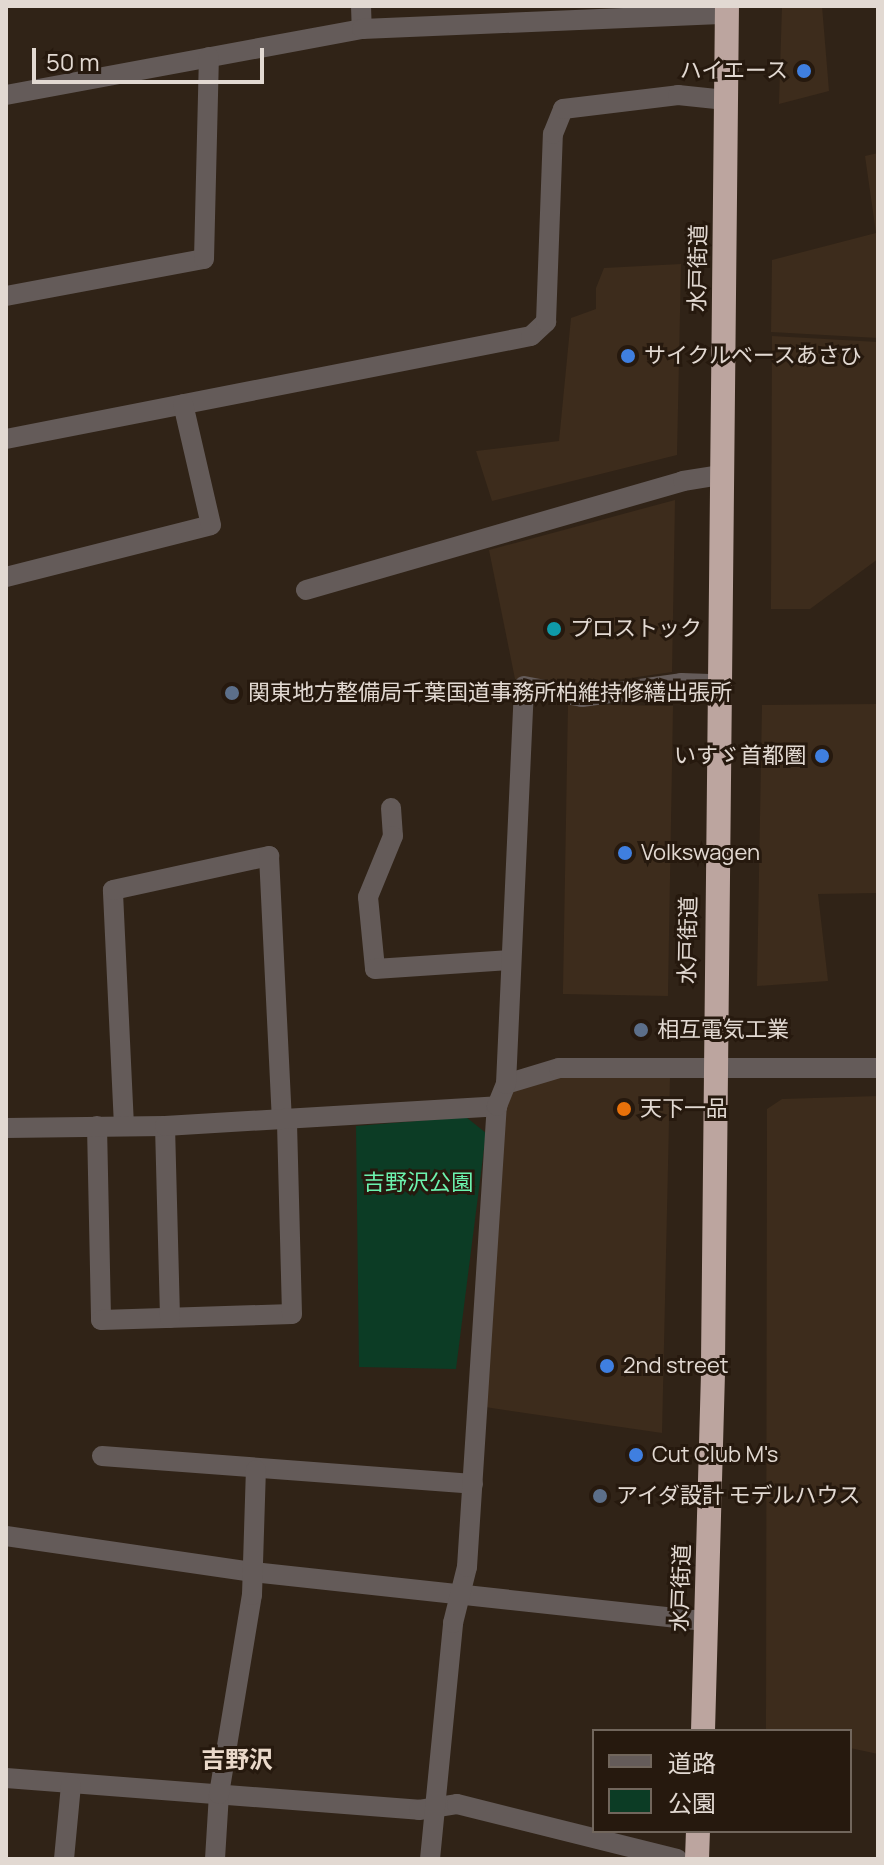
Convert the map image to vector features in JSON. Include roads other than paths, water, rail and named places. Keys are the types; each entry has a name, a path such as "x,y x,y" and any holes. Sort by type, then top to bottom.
{"highway":[{"name":"水戸街道","path":"703,1729 707,1621 727,10"},
{"path":"697,1859 698,1833"}],"street":[{"path":"361,6 362,29"},
{"path":"6,95 362,29 727,10"},
{"path":"6,296 204,259 209,57"},
{"path":"6,439 531,336 546,322 553,134 563,109 678,95 726,100"},
{"path":"6,577 211,525 183,404"},
{"path":"306,590 683,481 720,475"},
{"path":"430,1859 453,1623 461,1596 473,1484 497,1106 506,1084 524,686 582,697 681,683 717,684"},
{"path":"391,808 393,836 368,897 375,969 511,960"},
{"path":"97,1126 101,1320 292,1314 269,856 113,890 124,1126"},
{"path":"506,1084 559,1068 713,1065 878,1068"},
{"path":"6,1128 165,1126 497,1106"},
{"path":"165,1126 170,1318"},
{"path":"102,1456 473,1484"},
{"path":"215,1859 219,1794 253,1572 256,1470"},
{"path":"6,1536 253,1572 707,1621"},
{"path":"6,1778 419,1810 435,1805 487,1808 677,1859"},
{"path":"64,1859 71,1785"}],"place":[{"name":"ハイエース","path":"804,71"},
{"name":"サイクルベースあさひ","path":"628,356"},
{"name":"プロストック","path":"554,629"},
{"name":"関東地方整備局千葉国道事務所柏維持修繕出張所","path":"232,693"},
{"name":"いすゞ首都圏","path":"822,756"},
{"name":"Volkswagen","path":"625,853"},
{"name":"相互電気工業","path":"641,1030"},
{"name":"天下一品","path":"624,1109"},
{"name":"2nd street","path":"607,1366"},
{"name":"Cut Club M's","path":"636,1455"},
{"name":"アイダ設計 モデルハウス","path":"600,1496"}],"district":[{"name":"吉野沢","path":"237,1759"}],"park label":[{"name":"吉野沢公園","path":"418,1183"}]}
